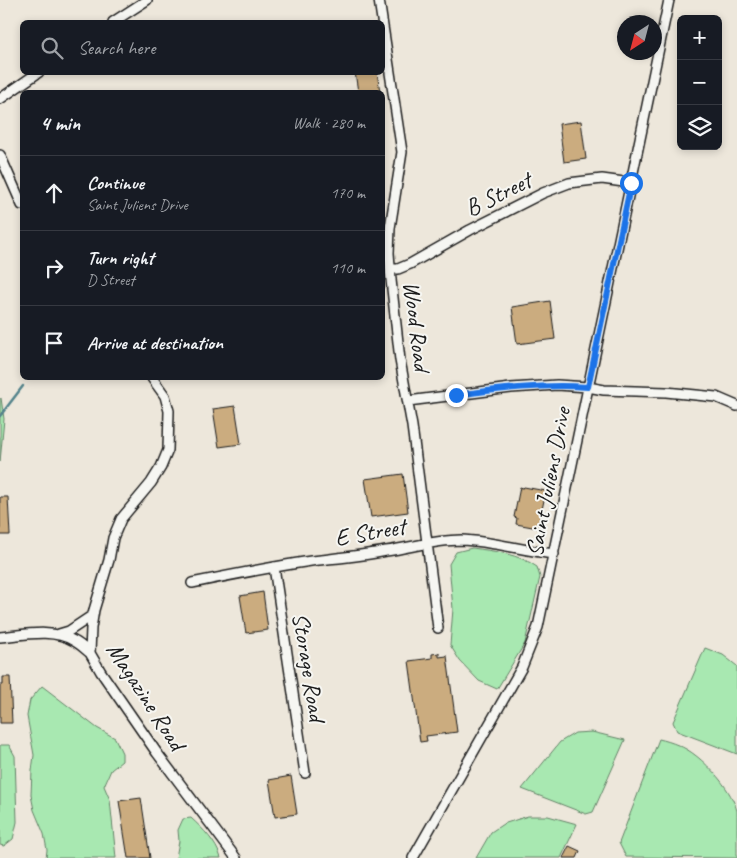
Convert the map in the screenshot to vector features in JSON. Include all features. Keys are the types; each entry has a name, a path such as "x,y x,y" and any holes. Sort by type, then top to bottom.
{"street":[{"path":"116,20 147,0"},
{"name":"Wood Road","path":"379,0 382,20"},
{"name":"Saint Juliens Drive","path":"413,858 522,667 538,627 669,0"},
{"name":"Wood Road","path":"385,40 402,152 390,228 390,269 400,360 408,401 438,628"},
{"path":"0,99 35,75"},
{"path":"0,155 20,200"},
{"name":"B Street","path":"390,269 398,269 410,264 470,230 568,183 602,179 631,183"},
{"name":"Magazine Road","path":"153,380 165,396 168,411 168,450 161,467 151,482 121,519 113,538 109,560 93,615 90,653 101,672 158,753 236,858"},
{"path":"408,401 511,388 557,385 716,397 737,406"},
{"name":"E Street","path":"192,583 274,567 387,551 427,542 486,541 533,552 554,554"},
{"name":"Storage Road","path":"274,567 305,773"},
{"path":"0,637 36,633 58,634 69,631 93,615"},
{"path":"58,634 74,640 90,653"}],"green space":[{"path":"0,399 4,419 0,462"},
{"path":"472,548 489,550 522,559 537,567 540,577 525,643 497,689 479,681 460,661 450,645 453,609 449,564 456,552"},
{"path":"705,648 723,655 737,666 737,754 677,731 673,722"},
{"path":"42,686 97,728 115,738 122,753 122,761 111,770 104,786 110,800 116,858 46,858 47,850 44,834 34,810 31,795 34,755 27,716 30,700"},
{"path":"592,732 625,740 593,812 586,814 522,789 560,742 575,733"},
{"path":"659,739 678,745 691,752 708,766 726,788 737,811 737,858 626,857 619,843"},
{"path":"0,745 9,745 15,756 17,822 13,839 4,846 0,845"},
{"path":"528,816 548,816 577,824 561,858 476,858 491,832 503,824"},
{"path":"191,818 213,841 221,858 176,858 179,841 178,830 183,819"}],"building":[{"path":"355,75 377,75 380,90 358,90"},
{"path":"581,121 586,159 564,162 559,124"},
{"path":"550,301 555,339 517,344 512,307"},
{"path":"235,406 241,444 219,447 213,409"},
{"path":"403,474 408,512 371,517 365,479"},
{"path":"520,487 546,491 538,528 516,524 517,518 514,517"},
{"path":"0,497 8,497 10,535 0,535"},
{"path":"263,592 268,630 246,633 240,596"},
{"path":"439,653 439,657 447,656 457,732 426,736 427,741 420,742 409,661 432,658 432,654"},
{"path":"3,677 10,677 12,723 0,723 0,685 3,685"},
{"path":"291,776 297,814 275,817 269,780"},
{"path":"141,798 150,858 128,858 119,801"},
{"path":"569,846 580,851 577,858 563,858"}],"waterway":[{"path":"0,416 23,386"}],"route":[{"path":"456,395 539,386 588,387 631,183"}]}
